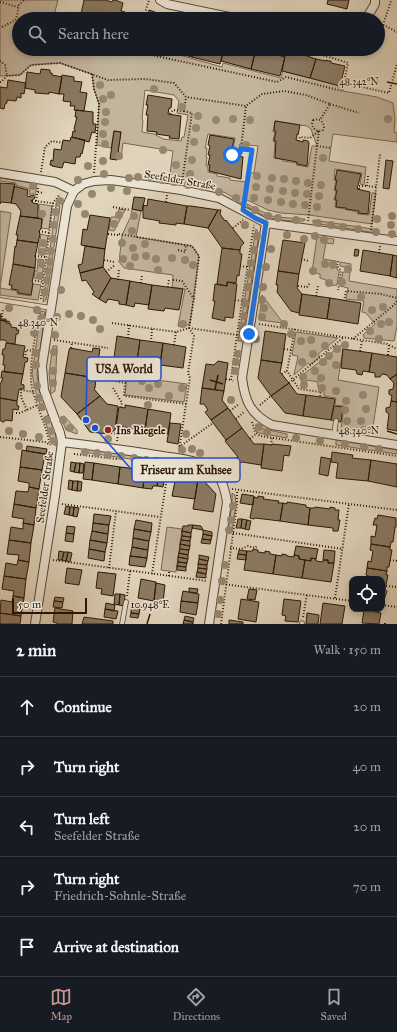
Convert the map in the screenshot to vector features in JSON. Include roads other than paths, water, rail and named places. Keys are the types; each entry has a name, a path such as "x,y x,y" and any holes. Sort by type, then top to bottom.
{"street":[{"path":"160,0 167,4 205,12"},
{"path":"370,12 375,4 375,0"},
{"path":"0,173 55,182 74,191"},
{"name":"Seefelder Straße","path":"35,624 46,559 62,442 44,390 42,366 67,206 74,191 83,184 94,181 111,180 180,190 219,198 266,223 397,242"},
{"path":"266,223 242,378 244,394 253,411 262,420 272,426 397,445"},
{"path":"62,442 199,462 217,474 225,488 227,502 209,624"}],"lane":[{"path":"2,300 51,308"},
{"path":"334,436 336,421"},
{"path":"122,624 126,602"}],"place":[{"name":"USA World","path":"86,420"},
{"name":"Friseur am Kuhsee","path":"95,428"},
{"name":"Ins Riegele","path":"108,430"}]}
